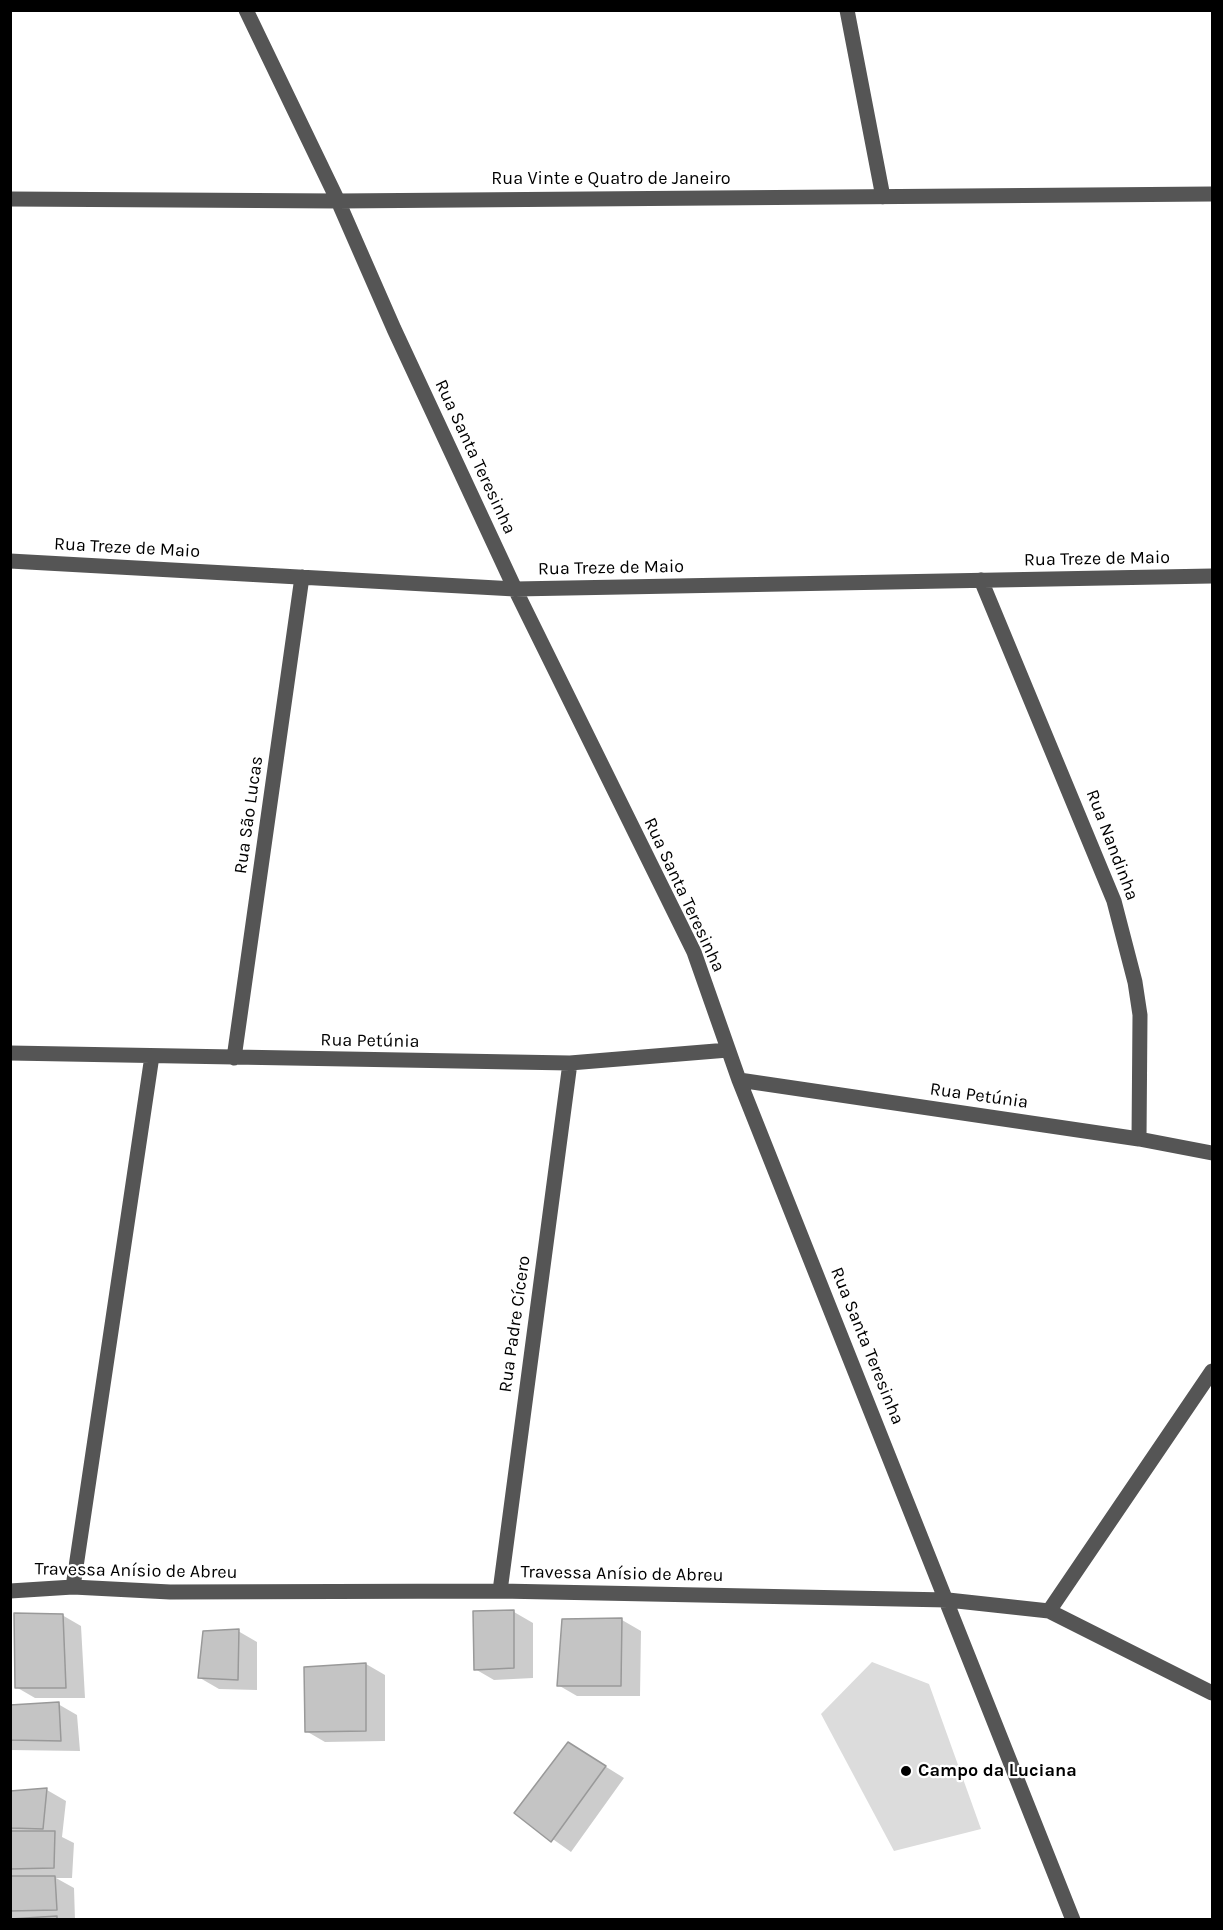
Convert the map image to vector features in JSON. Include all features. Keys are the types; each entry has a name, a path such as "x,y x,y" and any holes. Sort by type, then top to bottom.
{"street":[{"name":"Rua Santa Teresinha","path":"246,10 338,201 515,589 694,952 739,1080 948,1600 1073,1920"},
{"path":"847,10 883,197"},
{"name":"Rua Vinte e Quatro de Janeiro","path":"10,199 338,201 1212,194"},
{"name":"Rua Treze de Maio","path":"10,561 515,589 1212,576"},
{"name":"Rua São Lucas","path":"234,1058 302,577"},
{"name":"Rua Nandinha","path":"981,580 1114,901 1135,982 1140,1016 1139,1139"},
{"name":"Rua Petúnia","path":"10,1053 570,1063 728,1050"},
{"path":"73,1587 152,1056"},
{"name":"Rua Padre Cícero","path":"500,1591 570,1063"},
{"name":"Rua Petúnia","path":"739,1080 1139,1139 1212,1154"},
{"path":"1049,1611 1212,1371"},
{"name":"Travessa Anísio de Abreu","path":"10,1591 73,1587 170,1592 500,1591 948,1600 1049,1611 1212,1693"}],"shaded area":[{"name":"Campo da Luciana","path":"872,1662 929,1684 981,1829 894,1851 821,1714"}],"building":[{"path":"514,1610 514,1668 474,1670 473,1611"},
{"path":"14,1613 63,1614 66,1688 15,1688"},
{"path":"622,1618 621,1686 557,1686 562,1619"},
{"path":"239,1629 238,1680 198,1678 203,1631"},
{"path":"366,1663 366,1731 305,1732 304,1667"},
{"path":"59,1702 61,1741 10,1740 10,1705"},
{"path":"568,1742 606,1766 551,1842 514,1813"},
{"path":"47,1788 43,1829 10,1828 10,1791"},
{"path":"10,1831 55,1831 54,1868 10,1869"},
{"path":"10,1876 55,1876 57,1910 10,1911"},
{"path":"57,1916 57,1920 10,1920 10,1919"}],"place":[{"name":"Campo da Luciana","path":"906,1771"}]}
